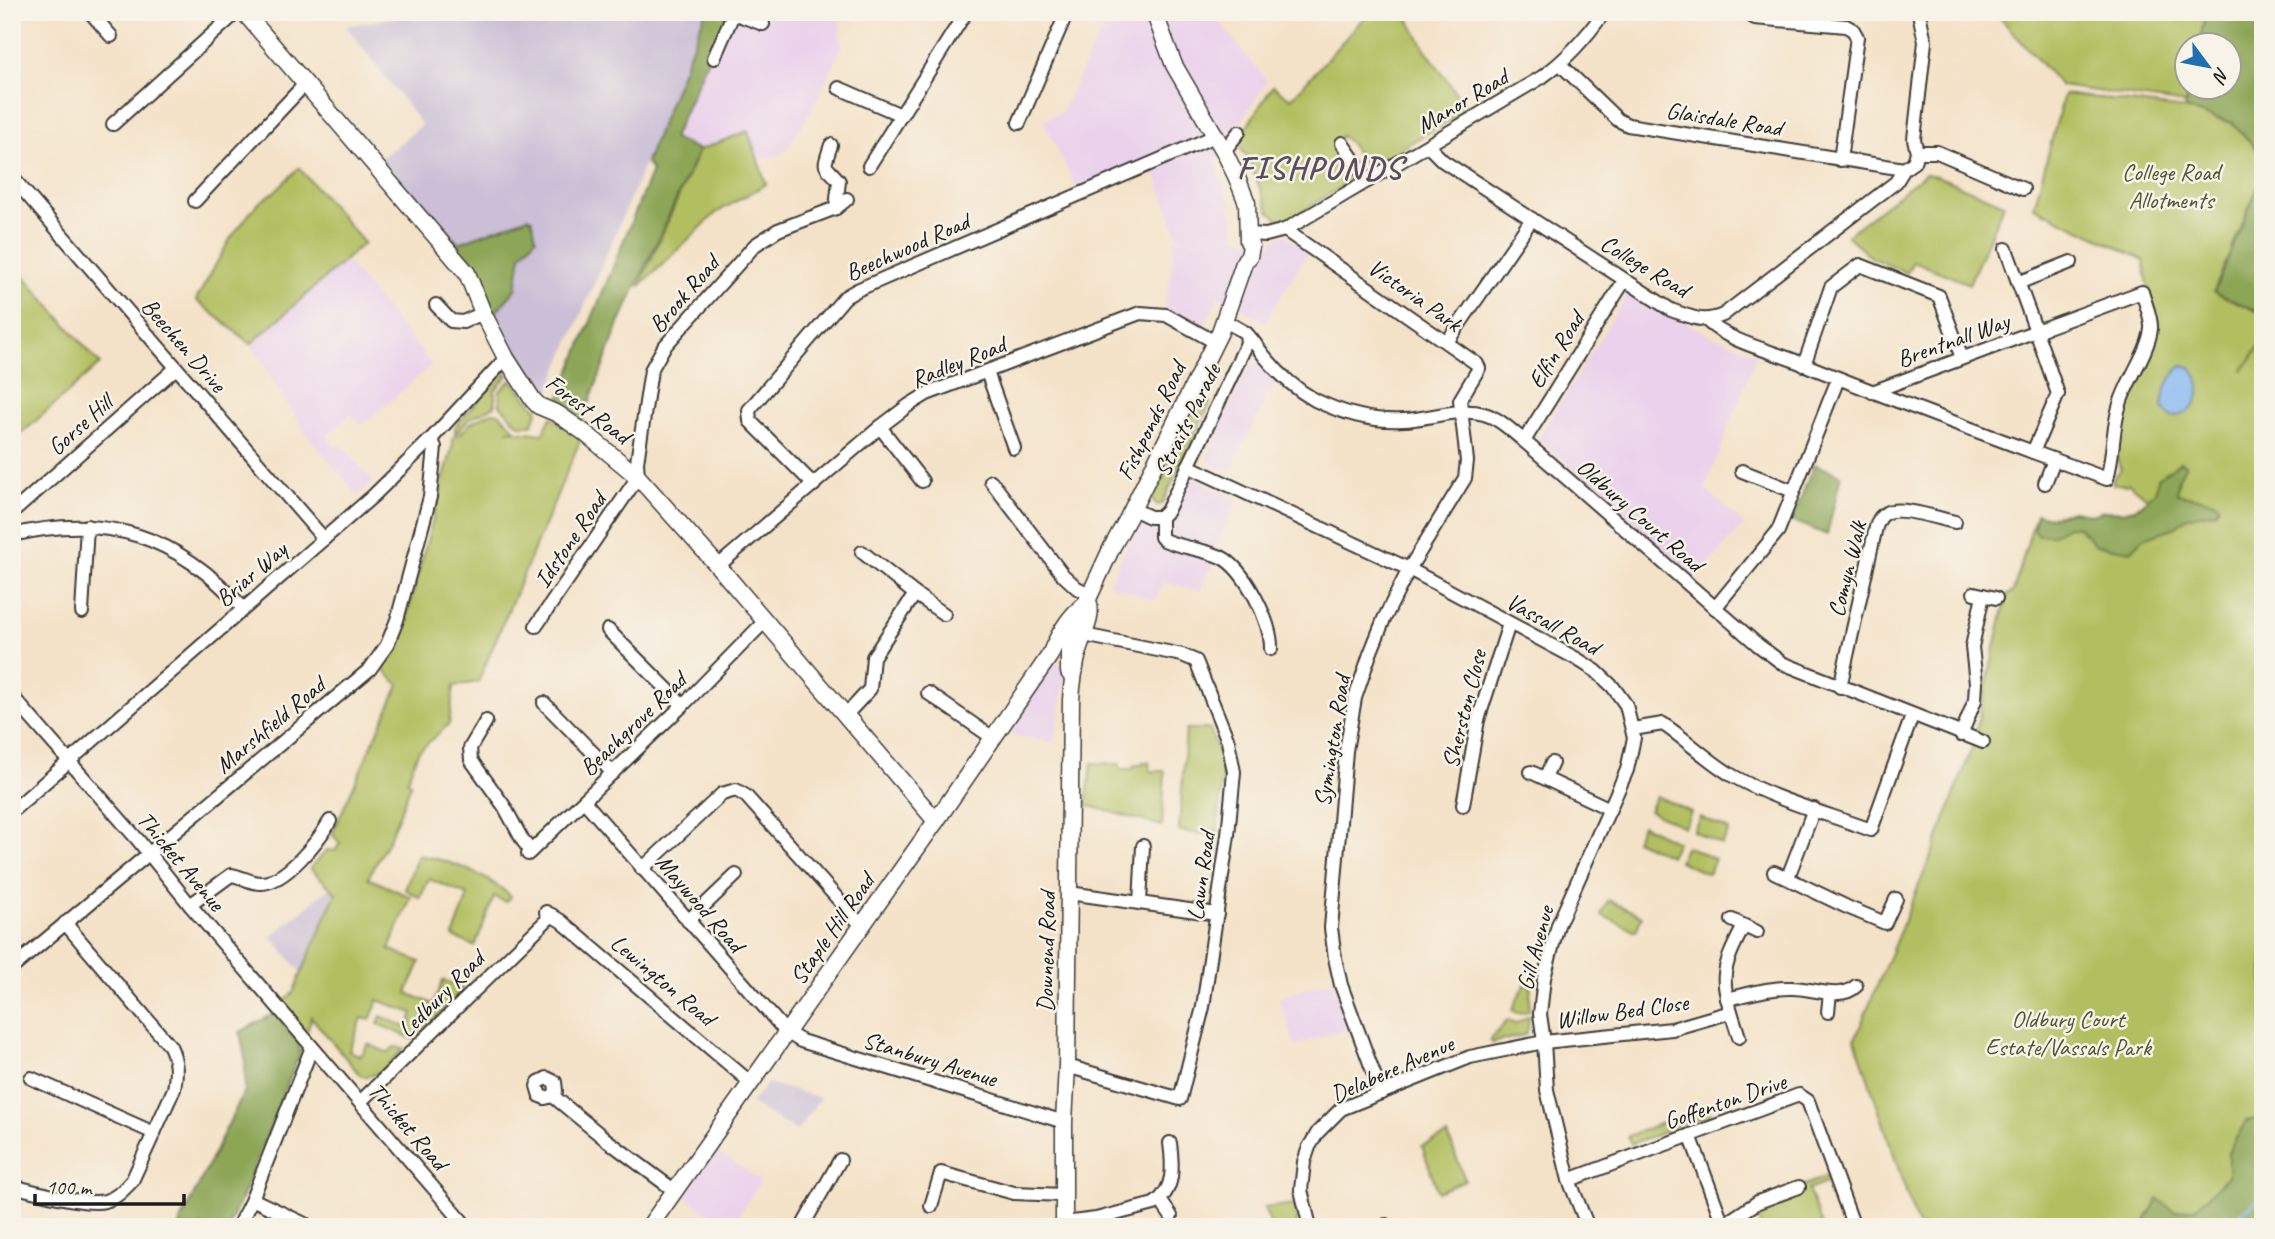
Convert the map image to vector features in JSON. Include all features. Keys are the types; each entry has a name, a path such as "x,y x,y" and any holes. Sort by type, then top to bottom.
{"main road":[{"name":"Forest Road","path":"244,12 467,273 483,313 506,358 539,406 558,414 585,433 638,477 718,566 936,821"},
{"name":"Fishponds Road","path":"1076,638 1091,611 1088,599 1225,321 1251,248 1248,238 1247,203 1224,151 1174,65 1154,12"},
{"name":"Staple Hill Road","path":"649,1227 936,821 1050,655 1072,614 1088,599"},
{"name":"Staple Hill Road","path":"1050,655 1076,638"},
{"name":"Downend Road","path":"1064,1225 1073,678 1069,671 1076,638"}],"street":[{"path":"90,12 111,36"},
{"path":"113,124 237,12"},
{"path":"714,58 734,12 763,24"},
{"path":"869,166 966,12"},
{"path":"1020,123 1067,12"},
{"name":"Manor Road","path":"1248,238 1285,230 1542,77 1560,64 1588,36 1604,12"},
{"path":"1744,12 1755,18 1846,26 1853,30 1857,37 1840,160"},
{"path":"1919,13 1925,42 1914,139 1917,152 1937,152 2023,189"},
{"name":"Glaisdale Road","path":"1560,64 1618,120 1628,125 1904,169"},
{"path":"195,201 305,84"},
{"path":"839,88 901,115"},
{"path":"1224,151 1240,132"},
{"name":"Beechwood Road","path":"814,485 750,421 749,410 845,297 857,289 1215,136"},
{"path":"1342,143 1368,181"},
{"path":"831,145 825,164 826,169 839,181 836,208"},
{"name":"College Road","path":"1428,146 1443,161 1624,281 1671,310 1699,320 1712,320 1723,315 1896,182 1904,169 1914,162 1917,152"},
{"name":"Beechen Drive","path":"12,177 324,540"},
{"name":"Brook Road","path":"638,477 637,462 651,370 664,347 755,245 778,230 836,208 847,199"},
{"path":"1447,342 1532,219"},
{"name":"Victoria Park","path":"1285,230 1477,364 1479,368 1462,395 1461,412"},
{"path":"2006,249 2036,331 2142,292 2151,327 2148,340 2120,402 2115,424 2113,457 2107,479 2033,452"},
{"path":"2018,283 2071,262"},
{"path":"1804,365 1831,287 1860,265 1940,296 1962,358"},
{"name":"Elfin Road","path":"1524,441 1624,281"},
{"path":"436,305 451,321 463,322 483,313"},
{"name":"Radley Road","path":"718,566 880,427 927,394 1140,313 1166,315 1215,342"},
{"name":"Brentnall Way","path":"1706,320 1717,330 1838,379 1906,406 2033,452 2058,394 2036,331 1871,392"},
{"path":"1225,321 1246,333"},
{"name":"Oldbury Court Road","path":"1246,333 1289,382 1312,398 1357,415 1403,421 1461,412 1482,413 1493,418 1524,441 1782,663 1983,742"},
{"name":"Straits Parade","path":"1161,517 1167,511 1238,363 1247,342 1246,333"},
{"name":"Briar Way","path":"12,811 373,496 431,439 506,358"},
{"path":"1238,363 1251,359 1267,359"},
{"name":"Gorse Hill","path":"12,513 176,368"},
{"path":"987,372 1014,448"},
{"path":"1715,608 1778,531 1838,379"},
{"name":"Symington Road","path":"1381,1093 1341,985 1331,928 1346,751 1355,698 1374,643 1409,569 1465,478 1467,461 1461,412"},
{"path":"880,427 922,481"},
{"name":"Marshfield Road","path":"12,968 370,669 387,645 397,620 430,497 435,447 431,439"},
{"path":"2045,483 2054,460"},
{"name":"Vassall Road","path":"1188,466 1409,569 1577,659 1596,671 1613,687 1626,705 1633,729"},
{"path":"1742,471 1793,491"},
{"name":"Idstone Road","path":"536,626 638,477"},
{"path":"991,481 1063,575 1088,599"},
{"path":"1133,509 1150,517 1161,517 1161,537 1164,540 1217,555 1240,571 1267,622 1272,650"},
{"name":"Comyn Walk","path":"1840,687 1878,521 1884,513 1895,510 1935,524 1955,523"},
{"path":"12,535 61,526 87,526 139,535 170,548 197,565 221,584 243,608"},
{"path":"82,612 87,526"},
{"path":"862,552 944,614"},
{"path":"845,716 870,690 873,657 915,594"},
{"path":"1961,735 1975,700 1972,647 1984,596"},
{"name":"Beachgrove Road","path":"485,721 470,748 471,760 504,806 530,853 684,705 765,621"},
{"name":"Sherston Close","path":"1463,805 1478,720 1509,624"},
{"path":"608,630 684,705"},
{"name":"Lawn Road","path":"1067,1066 1180,1099 1203,1007 1228,835 1234,772 1228,741 1196,662 1182,655 1076,638"},
{"path":"928,693 993,738"},
{"name":"Thicket Avenue","path":"12,696 312,1046"},
{"path":"544,703 613,773"},
{"path":"1633,729 1663,724 1703,756 1766,792 1871,830 1912,716"},
{"name":"Gill Avenue","path":"1588,1227 1569,1180 1547,1090 1545,1042 1540,1014 1544,978 1559,923 1627,771 1634,738 1633,729"},
{"path":"1545,778 1552,763"},
{"path":"1531,772 1610,809"},
{"path":"642,869 722,794 736,790 746,796 862,926"},
{"name":"Maywood Road","path":"584,801 786,1032"},
{"path":"1788,877 1814,810"},
{"path":"190,905 230,875 264,884 274,880 308,854 330,821"},
{"path":"1140,903 1143,846"},
{"path":"1774,872 1847,908 1885,923 1896,899"},
{"path":"688,921 736,875"},
{"path":"1069,892 1217,914"},
{"name":"Lewington Road","path":"549,914 751,1083"},
{"name":"Ledbury Road","path":"360,1102 549,914"},
{"path":"12,1186 91,1201 106,1200 121,1193 132,1181 174,1089 176,1061 170,1046 65,923"},
{"path":"1739,1037 1723,985 1724,971 1738,923 1757,932"},
{"path":"1727,999 1766,989 1791,987 1829,993 1850,992 1856,986"},
{"path":"1828,1012 1829,993"},
{"name":"Willow Bed Close","path":"1545,1042 1672,1029 1731,1013"},
{"name":"Stanbury Avenue","path":"786,1032 801,1041 1064,1122"},
{"name":"Delabere Avenue","path":"1310,1227 1301,1190 1304,1162 1318,1132 1341,1109 1470,1057 1545,1042"},
{"path":"238,1227 252,1199 312,1046"},
{"name":"Thicket Road","path":"312,1046 467,1227"},
{"path":"31,1078 155,1133"},
{"name":"Goffenton Drive","path":"1569,1180 1799,1095 1808,1101 1854,1227"},
{"path":"553,1096 604,1139 675,1191"},
{"path":"1690,1135 1724,1226 1758,1202 1799,1187"},
{"path":"1064,1225 1154,1204 1160,1200 1168,1192 1172,1158 1170,1143"},
{"path":"1172,1158 1186,1157"},
{"path":"802,1227 840,1160"},
{"path":"931,1206 941,1173 1014,1193 1064,1195"},
{"path":"252,1199 311,1227"},
{"path":"1160,1200 1171,1216"}],"shaded area":[{"path":"424,12 706,12 545,400 532,393 492,316 514,293 521,255 535,241 537,235 533,221 528,217 459,243 380,159 422,125 346,26"},
{"path":"729,12 839,12 842,48 808,116 783,154 758,160 748,131 699,150 673,138"},
{"path":"1095,12 1218,12 1221,24 1267,81 1238,127 1236,143 1214,158 1230,202 1236,236 1267,247 1275,239 1285,235 1308,252 1265,322 1219,295 1203,328 1164,309 1175,237 1181,244 1158,180 1146,163 1078,191 1043,121 1061,112 1107,20"},
{"path":"299,168 364,243 345,260 432,365 362,425 351,414 327,436 335,448 341,444 373,481 358,495 304,431 251,344 196,300 230,239 256,205"},
{"path":"1629,292 1707,334 1757,353 1705,489 1744,524 1696,578 1538,438"},
{"path":"1255,362 1262,362 1277,377 1229,473 1210,463 1207,456 1246,371"},
{"path":"1197,479 1238,500 1216,547 1218,561 1207,573 1200,591 1162,582 1155,601 1109,584 1138,522 1166,528 1187,482"},
{"path":"1056,661 1063,666 1063,687 1055,743 1011,735 1041,680"},
{"path":"330,888 335,892 301,972 271,936"},
{"path":"1332,980 1349,1028 1295,1045 1279,998"},
{"path":"767,1083 820,1098 797,1131 751,1104"},
{"path":"716,1150 761,1181 730,1227 684,1196"}],"green space":[{"path":"706,12 729,12 673,138 699,150 619,324 581,425 555,409 652,171 646,162"},
{"path":"1369,12 1406,14 1424,47 1468,110 1367,168 1349,142 1341,136 1337,142 1359,175 1282,222 1269,211 1248,158 1236,143 1273,86 1291,99"},
{"path":"1995,12 2206,12 2202,32 2174,32 2174,102 2186,104 2061,86"},
{"path":"2206,12 2263,12 2263,156 2233,123 2185,109 2187,102 2244,102 2244,32 2202,32"},
{"name":"Oldbury Court Estate/Vassals Park","path":"2064,94 2185,109 2233,123 2263,156 2263,175 2214,291 2263,314 2263,341 2242,371 2263,343 2263,1227 1918,1227 1855,1039 1934,849 1972,748 2007,595 2013,592 2036,514 2051,517 2073,511 2092,515 2105,511 2122,512 2135,509 2148,499 2129,483 2113,484 2113,479 2121,469 2116,453 2116,439 2123,409 2155,337 2156,318 2144,260 2034,207"},
{"path":"748,131 766,184 716,213 639,287 699,150"},
{"path":"299,168 364,243 251,344 196,300 230,239 256,205"},
{"path":"1925,174 1937,176 2004,204 1969,284 1913,261 1907,273 1872,258 1847,235"},
{"path":"2263,175 2263,314 2214,292"},
{"path":"410,191 459,243 528,217 532,219 536,238 521,255 516,289 492,316 411,196"},
{"path":"12,262 100,364 12,442"},
{"path":"507,373 495,390 495,406 470,418 455,434 455,427 459,422 500,375"},
{"path":"511,380 538,410 532,425 519,425 500,405 499,392"},
{"path":"1200,399 1210,403 1162,504 1157,505 1152,500"},
{"path":"492,412 499,413 515,429 507,430 543,434 551,417 582,436 478,682 454,686 449,724 418,752 407,781 411,784 389,839 368,878 411,897 389,949 420,962 407,993 433,1004 443,980 463,989 415,1040 378,1024 381,1016 408,1028 413,1013 378,1000 370,1020 362,1018 349,1051 361,1056 368,1044 388,1053 394,1047 404,1048 380,1072 361,1076 311,1017 308,1030 302,1028 282,1003 293,993 336,893 310,868 327,850 335,851 340,843 332,834 399,685 381,667 394,650 405,623 453,438 472,422"},
{"path":"2180,462 2186,465 2179,477 2177,494 2215,501 2219,506 2215,512 2188,517 2173,528 2144,538 2131,551 2096,545 2078,527 2068,526 2052,535 2038,535 2034,530 2036,514 2051,517 2073,511 2092,515 2105,511 2122,512 2135,509 2155,492 2158,478"},
{"path":"1814,464 1841,475 1827,535 1792,521"},
{"path":"1186,729 1210,729 1223,767 1217,836 1179,831"},
{"path":"1143,762 1149,762 1150,771 1165,771 1162,826 1086,805 1092,763 1120,764 1120,769 1133,769 1134,765 1142,765"},
{"path":"1656,796 1691,812 1684,827 1649,811"},
{"path":"1700,817 1729,830 1722,845 1693,831"},
{"path":"1642,825 1677,842 1670,856 1635,840"},
{"path":"1686,846 1715,859 1708,874 1679,861"},
{"path":"418,855 467,869 511,896 506,902 494,897 475,946 453,937 468,895 429,879 420,898 405,889"},
{"path":"1608,900 1642,916 1636,931 1601,915"},
{"path":"1525,983 1531,986 1529,1011 1517,1013 1512,1010"},
{"path":"275,1013 298,1039 300,1053 239,1204 228,1227 178,1227 245,1090 245,1058 240,1032"},
{"path":"1529,1016 1525,1035 1492,1043 1490,1040 1508,1020 1515,1024"},
{"path":"1708,1107 1711,1116 1682,1125 1682,1116"},
{"path":"1678,1117 1678,1127 1631,1144 1628,1136"},
{"path":"2263,1118 2263,1227 2145,1227 2158,1199 2174,1211 2196,1208 2228,1176 2228,1152 2246,1121"},
{"path":"1448,1135 1465,1180 1438,1192 1422,1146"},
{"path":"1827,1176 1829,1182 1808,1190 1823,1227 1761,1227 1756,1213 1748,1216 1757,1206 1769,1213 1774,1206 1780,1206 1779,1200 1802,1186"},
{"path":"1294,1204 1297,1223 1293,1227 1272,1227 1264,1208"}],"water":[{"path":"2182,366 2191,367 2196,375 2199,383 2198,399 2188,411 2171,417 2163,408 2164,395 2170,379"}],"waterway":[{"path":"2225,1227 2263,1195"}],"district":[{"name":"FISHPONDS","path":"1320,167"}],"park label":[{"name":"College Road Allotments","path":"2171,186"}]}
